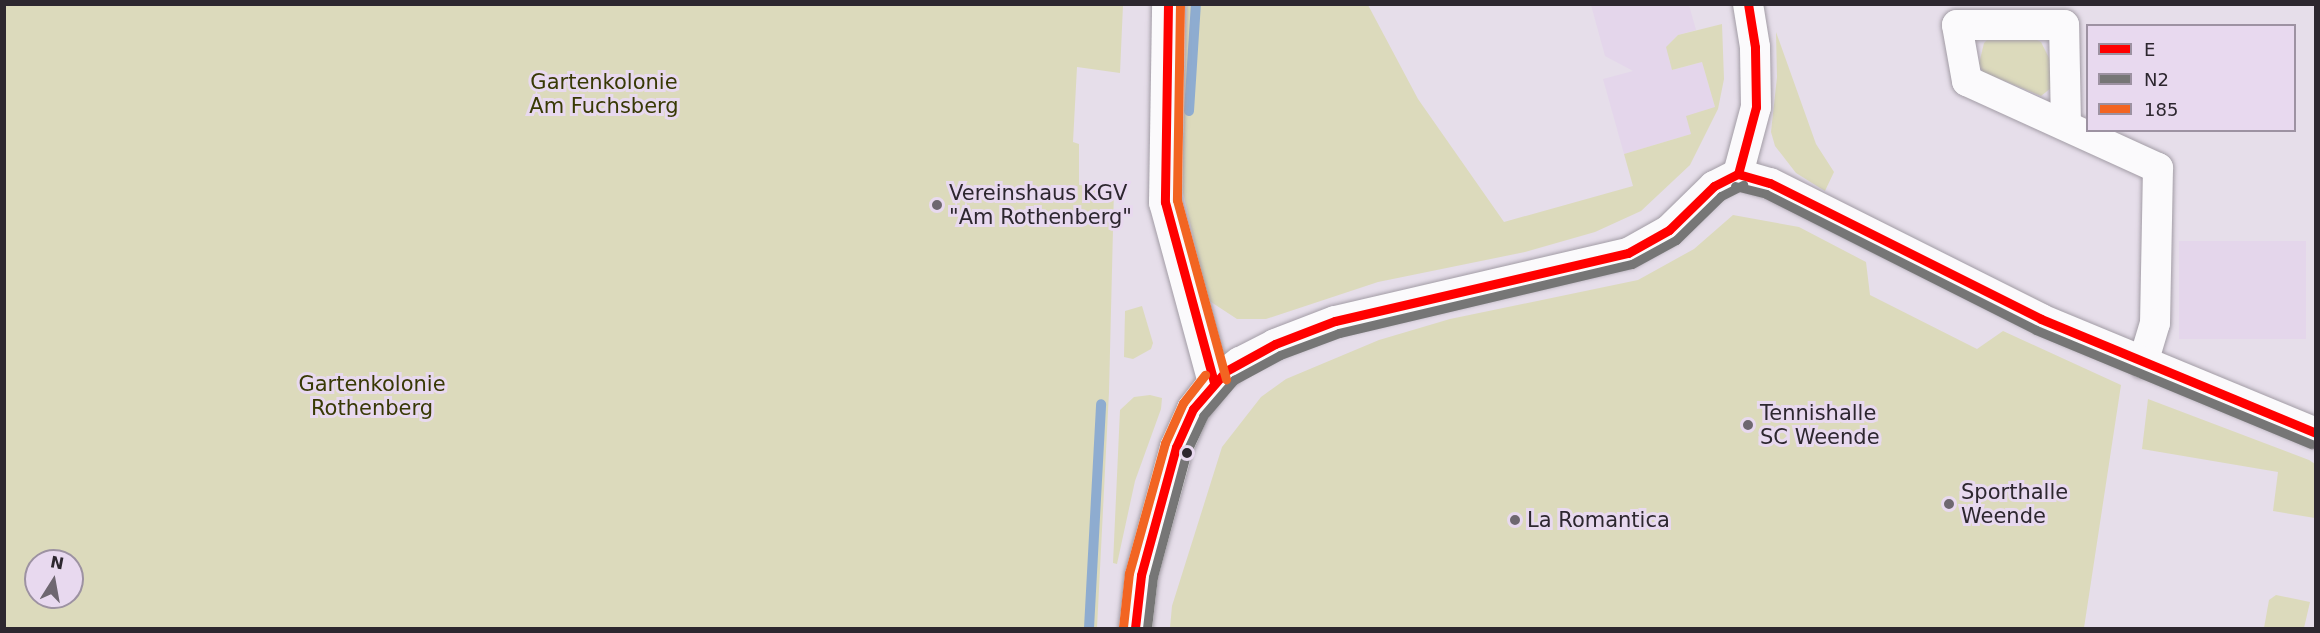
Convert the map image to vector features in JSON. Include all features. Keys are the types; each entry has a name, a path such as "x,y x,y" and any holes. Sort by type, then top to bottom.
{"street":[{"path":"1168,4 1165,202 1214,382"},
{"path":"1738,174 1756,107 1755,47 1748,4"},
{"path":"2066,125 2066,15 1958,26 1967,81 2158,168 2155,322 2143,363"},
{"path":"1135,628 1141,575 1176,447 1193,409 1214,382 1240,362 1275,344 1335,321 1628,253 1669,230 1714,186 1738,174 1770,183 2002,300 2143,363 2316,433"}],"shaded area":[{"path":"1591,5 1689,5 1696,30 1678,35 1667,47 1669,60 1673,70 1702,62 1715,107 1691,134 1624,154 1603,79 1633,71 1605,56"},
{"path":"2179,241 2306,241 2306,339 2179,339"}],"green space":[{"name":"Gartenkolonie Rothenberg","path":"4,5 1123,5 1120,73 1077,67 1073,142 1079,144 1079,185 1114,189 1109,392 1097,628 5,628"},
{"path":"1187,5 1368,5 1418,99 1504,222 1633,186 1624,154 1691,134 1686,116 1715,107 1702,62 1672,70 1666,47 1678,35 1722,24 1724,79 1718,109 1690,165 1641,211 1595,232 1525,252 1378,282 1266,319 1237,319 1208,300 1182,188"},
{"path":"1776,32 1816,144 1834,172 1825,191 1796,173 1775,146 1771,132 1777,77"},
{"path":"2029,36 2041,42 2051,62 2051,88 2041,96 1983,72 1979,64 1984,43 1990,37"},
{"path":"1733,215 1799,227 1866,262 1870,295 1977,349 2003,331 2121,385 2084,628 1170,628 1172,606 1222,447 1261,397 1286,379 1379,340 1450,319 1638,280 1694,249"},
{"path":"1142,306 1153,343 1151,349 1133,359 1124,357 1125,311"},
{"path":"1150,395 1162,398 1161,409 1135,481 1117,564 1113,563 1120,410 1134,397"},
{"path":"2148,399 2315,464 2315,518 2273,511 2278,472 2142,449"},
{"path":"2276,595 2310,602 2304,628 2264,628 2269,600"}],"waterway":[{"path":"1189,111 1196,4"},
{"path":"1089,628 1101,404"}],"transit line":[{"name":"E","path":"1168,4 1165,202 1214,382"},
{"name":"185","path":"1180,4 1177,200 1226,379"},
{"name":"E","path":"1738,174 1756,107 1755,47 1748,4"},
{"name":"E","path":"1738,174 1770,183 2041,319 2316,433"},
{"name":"E","path":"1135,628 1141,575 1176,447 1193,409 1226,371 1275,344 1335,321 1628,253 1669,230 1714,186 1738,174"},
{"name":"N2","path":"1147,628 1153,577 1187,451 1203,416 1234,380 1280,355 1339,333 1632,264 1676,240 1721,196 1743,185"},
{"name":"N2","path":"1735,186 1766,194 2036,330 2311,444"},
{"name":"185","path":"1123,627 1129,573 1165,443 1183,403 1205,375"}],"place":[{"name":"Vereinshaus KGV \"Am Rothenberg\"","path":"937,205"},
{"name":"Tennishalle SC Weende","path":"1748,425"},
{"name":"Sporthalle Weende","path":"1949,504"},
{"name":"La Romantica","path":"1515,520"}],"park label":[{"name":"Gartenkolonie Am Fuchsberg","path":"604,94"}]}
